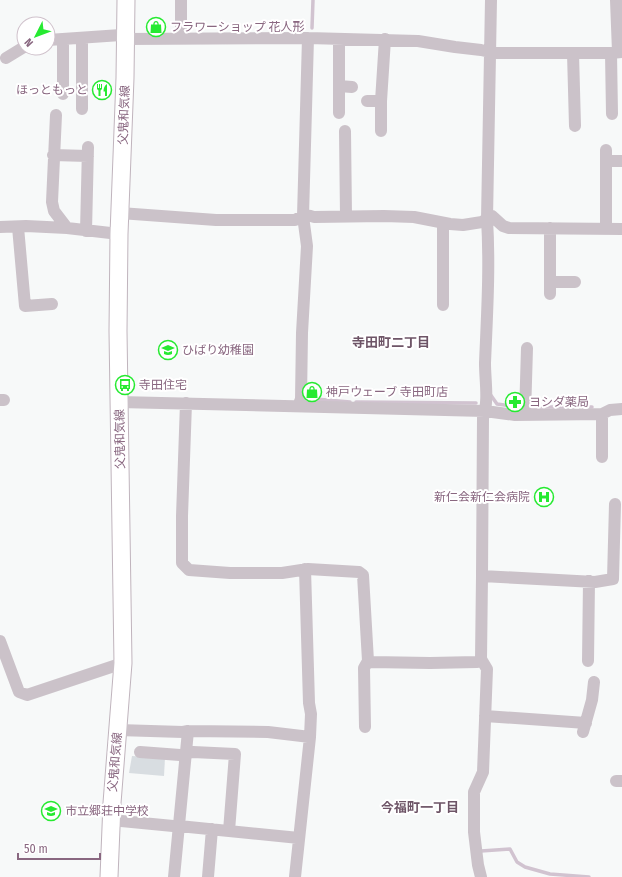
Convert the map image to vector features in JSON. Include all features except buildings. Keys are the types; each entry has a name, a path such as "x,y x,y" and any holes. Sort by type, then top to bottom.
{"main road":[{"name":"父鬼和気線","path":"109,877 112,803 123,663 118,331 119,234 126,0"}],"street":[{"path":"181,0 181,38"},
{"path":"481,877 474,832 474,792 483,772 487,669 481,659 483,418 486,403 485,368 491,0"},
{"path":"612,114 617,52 616,0"},
{"path":"56,39 121,35 126,38 308,38 418,40 494,52 617,52"},
{"path":"82,38 82,109"},
{"path":"298,406 301,399 302,333 307,246 308,38"},
{"path":"63,39 63,94"},
{"path":"339,39 339,113"},
{"path":"381,131 385,40"},
{"path":"6,58 16,50"},
{"path":"573,53 575,126"},
{"path":"339,86 352,86"},
{"path":"367,101 382,102"},
{"path":"56,115 52,202 54,211 67,228"},
{"path":"345,131 346,216"},
{"path":"53,155 88,151 86,231"},
{"path":"606,229 606,156 622,161"},
{"path":"120,213 232,220 295,220 306,215 314,217 414,217 443,223 463,225 482,222 492,216 503,226 509,228 622,229"},
{"path":"443,223 443,305"},
{"path":"0,227 67,228 119,234"},
{"path":"18,227 25,306 52,304"},
{"path":"550,228 550,294"},
{"path":"550,282 575,282"},
{"path":"525,410 527,348"},
{"path":"119,402 485,411 515,415 525,410 602,414 610,410 622,409"},
{"path":"186,403 182,563 189,570 230,573 282,573 305,569 359,572 363,576 368,661 364,668 370,713 365,727"},
{"path":"602,414 602,457"},
{"path":"482,576 588,581 613,579 608,560 609,522 616,504"},
{"path":"295,877 310,737 311,714 309,695 305,569"},
{"path":"588,581 583,638 588,661"},
{"path":"0,640 19,692 27,695 123,663"},
{"path":"368,661 430,663 477,662 481,659"},
{"path":"485,716 533,724 585,727 592,700 594,682"},
{"path":"118,730 268,732 310,737"},
{"path":"174,877 176,826 188,731"},
{"path":"140,752 180,755 193,752 235,754 229,831"},
{"path":"111,820 299,838"},
{"path":"208,877 212,829"}],"shaded area":[{"path":"132,756 165,758 164,776 129,773"}],"waterway":[{"path":"312,28 313,0"},
{"path":"490,394 497,404 520,407 592,407"},
{"path":"304,396 304,398 350,402"},
{"path":"356,402 476,403"},
{"path":"481,851 510,849 517,862 525,867 550,874 589,877"}],"place":[{"name":"フラワーショップ 花人形","path":"156,27"},
{"name":"ほっともっと","path":"102,90"},
{"name":"ひばり幼稚園","path":"168,350"},
{"name":"寺田住宅","path":"125,385"},
{"name":"神戸ウェーブ 寺田町店","path":"312,392"},
{"name":"ヨシダ薬局","path":"515,402"},
{"name":"新仁会新仁会病院","path":"544,497"},
{"name":"市立郷荘中学校","path":"51,811"}],"district":[{"name":"寺田町二丁目","path":"391,342"},
{"name":"今福町一丁目","path":"420,807"}]}
